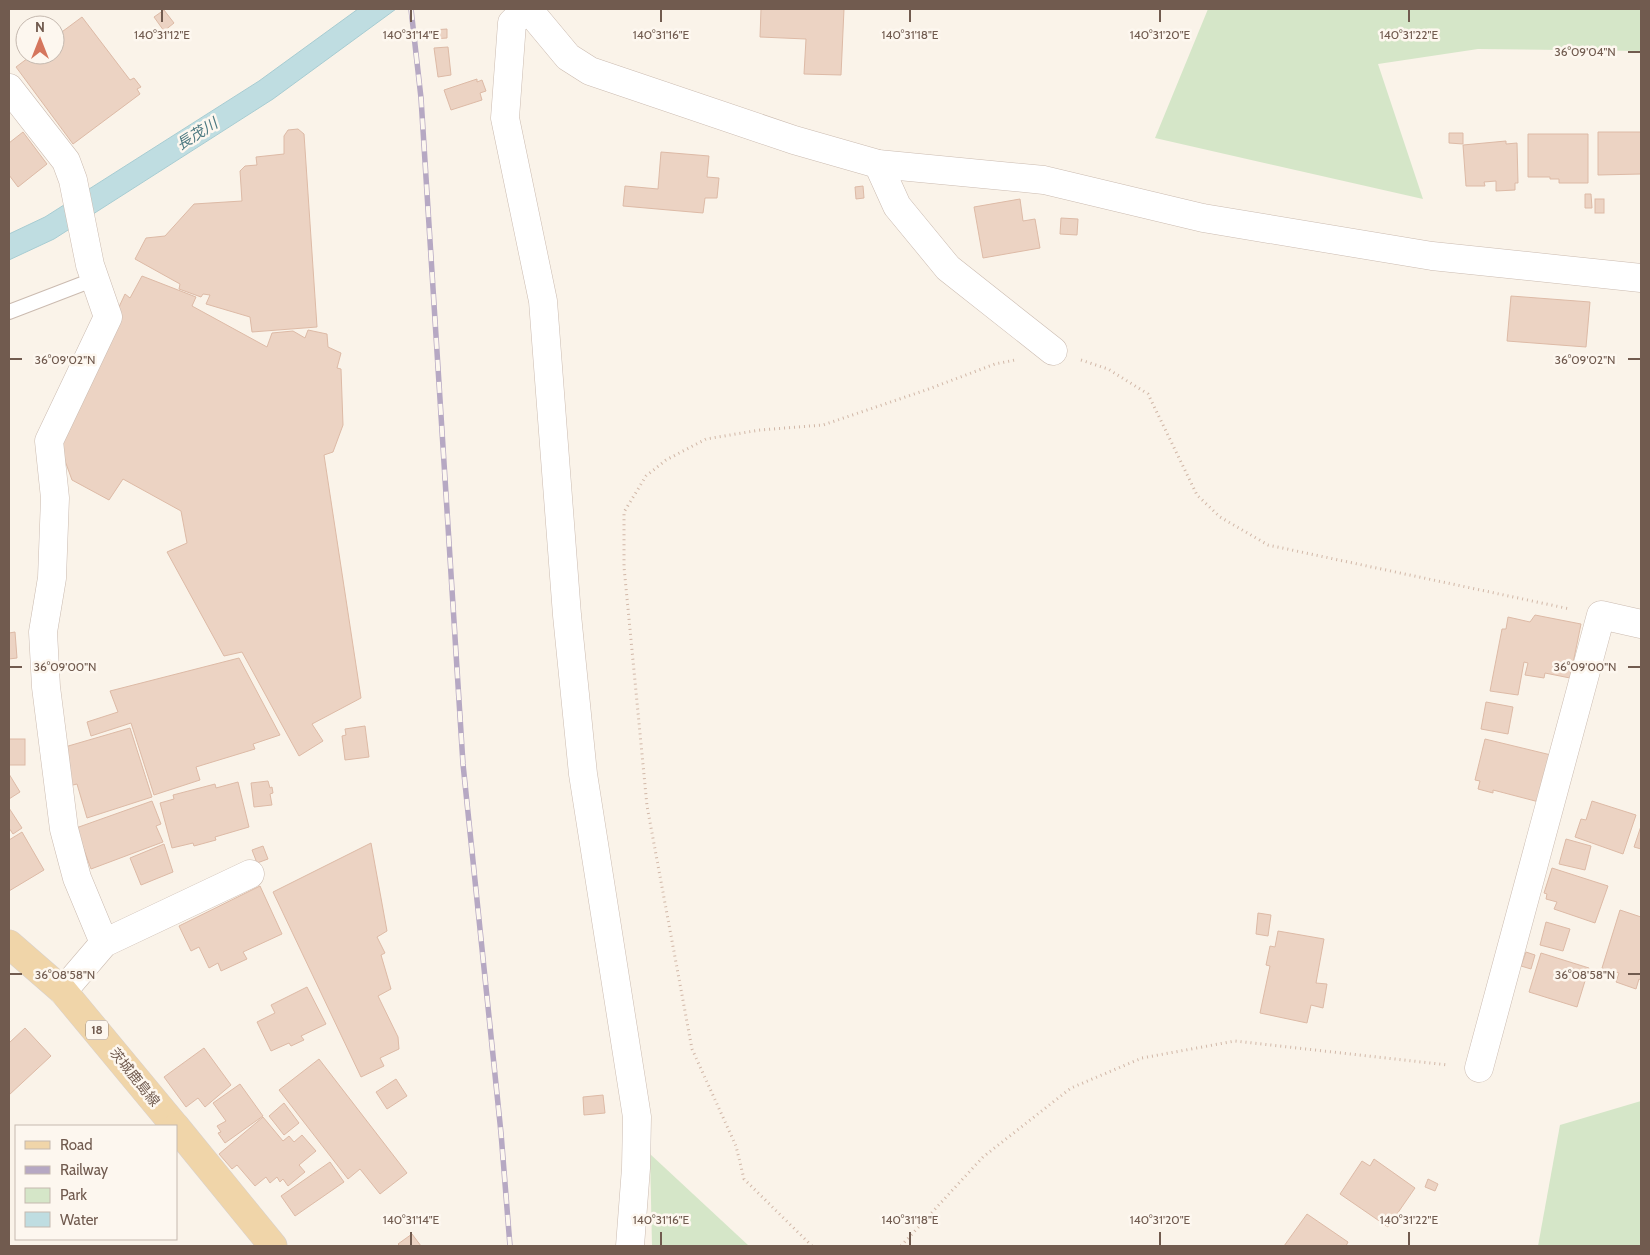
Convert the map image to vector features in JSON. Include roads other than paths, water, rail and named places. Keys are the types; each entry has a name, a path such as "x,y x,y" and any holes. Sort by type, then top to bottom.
{"main road":[{"name":"茨城鹿島線","path":"9,944 63,990 174,1125"},
{"name":"茨城鹿島線","path":"178,1129 273,1246"}],"street":[{"path":"630,1246 636,1168 637,1117 583,774 567,615 543,301 505,118 512,23 527,9 568,57 590,70 794,140 878,164 1044,180 1203,218 1432,256 1641,278"},
{"path":"9,88 66,161 73,180 92,272 108,317 49,441 55,498 52,578 43,632 46,687 64,829 78,878 104,944"},
{"path":"878,164 897,206 948,268 1053,351"},
{"path":"1479,1068 1601,615 1641,624"},
{"path":"63,990 104,944 250,874"}],"lane":[{"path":"9,312 92,272"}],"water":[{"name":"長茂川","path":"358,9 396,9 273,99 54,239 9,260 9,234 45,217 259,81"}],"railway":[{"path":"411,9 421,98 463,764 501,1133 510,1246"}]}
